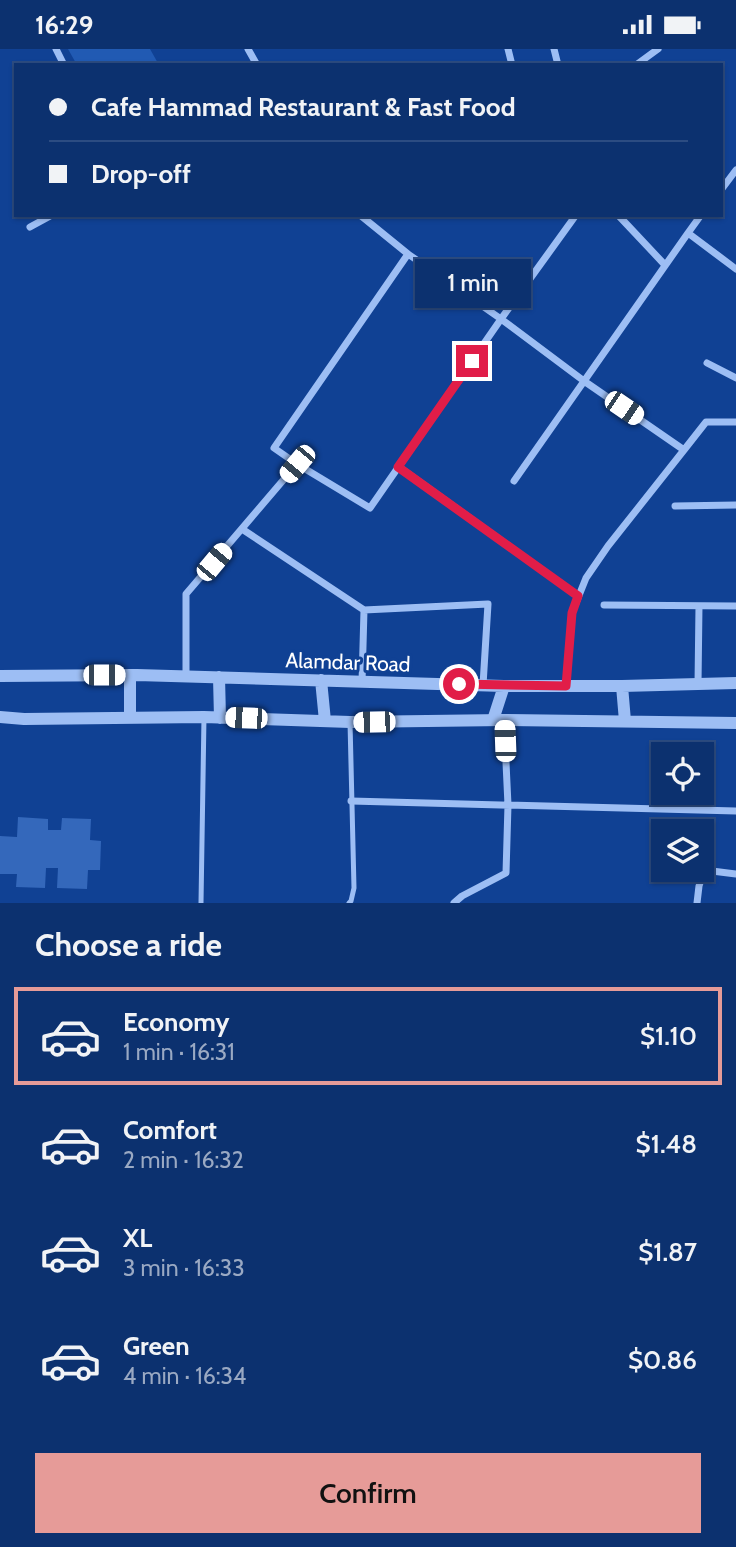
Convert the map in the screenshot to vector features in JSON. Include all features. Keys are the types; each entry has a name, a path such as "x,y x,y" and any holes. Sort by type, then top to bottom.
{"street":[{"path":"639,63 657,49"},
{"path":"723,187 736,170"},
{"path":"30,227 48,217"},
{"path":"362,217 408,254 684,450"},
{"path":"408,254 274,448 370,509 575,217"},
{"path":"620,217 666,265"},
{"path":"514,481 700,217"},
{"path":"688,233 736,269"},
{"path":"707,363 736,378"},
{"path":"566,686 572,613 586,578 608,545 706,422 736,422"},
{"path":"186,676 186,594 297,464"},
{"path":"398,467 578,596"},
{"path":"676,506 736,505"},
{"path":"242,529 364,610 488,604 483,685"},
{"path":"604,605 736,606"},
{"path":"698,684 699,606"},
{"path":"362,682 364,610"},
{"path":"130,675 130,718"},
{"name":"Alamdar Road","path":"0,676 186,676 504,686 736,683"},
{"path":"219,677 220,718"},
{"path":"321,680 325,721"},
{"path":"454,903 506,873 508,805 498,720 504,686"},
{"path":"622,686 625,722"},
{"path":"0,717 204,717 350,722 498,720 736,723"},
{"path":"351,801 736,811"},
{"path":"697,903 703,874 712,871 736,874"}],"lane":[{"path":"201,903 204,717"},
{"path":"349,903 354,888 350,722"}],"shaded area":[{"path":"68,49 150,49 158,63 76,63"}],"building":[{"path":"18,817 48,819 48,830 61,830 62,818 91,819 90,840 101,841 100,870 88,870 87,889 57,888 58,868 46,868 45,888 16,887 17,874 0,874 0,836 17,837"}],"route":[{"path":"459,684 566,686 572,613 578,596 398,467 472,361"}]}
